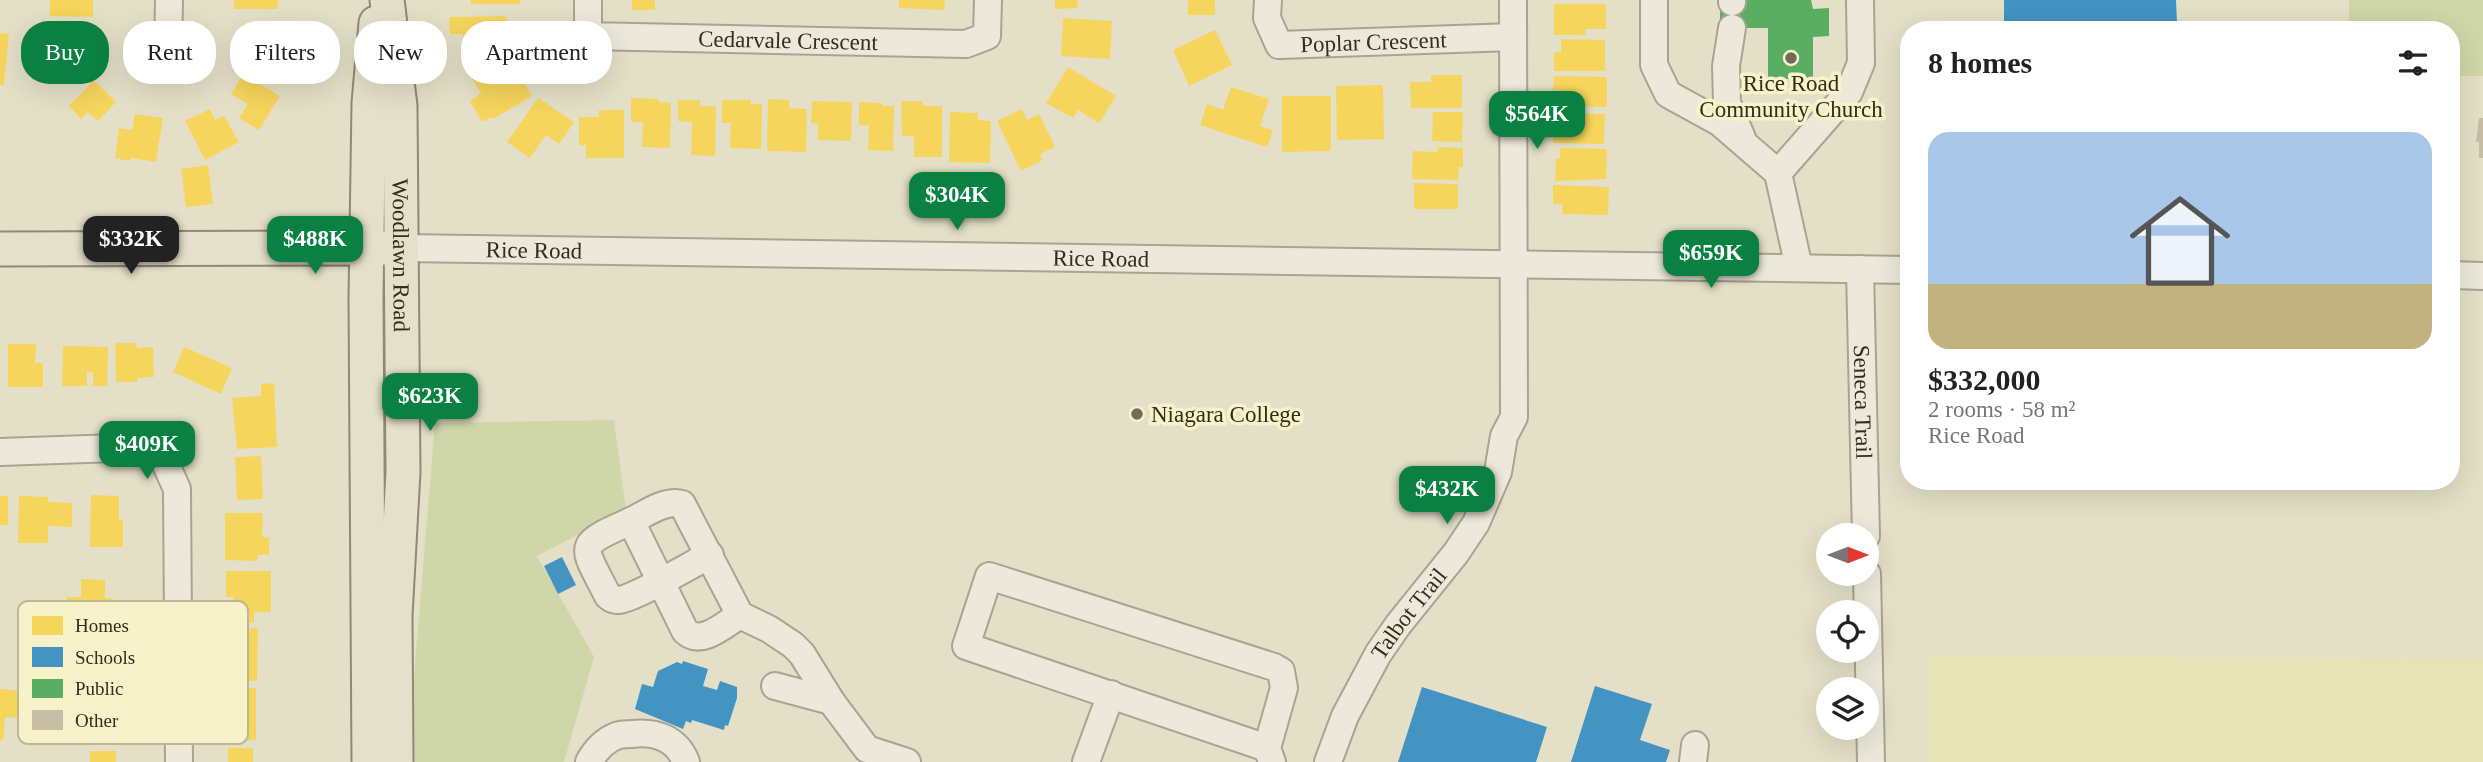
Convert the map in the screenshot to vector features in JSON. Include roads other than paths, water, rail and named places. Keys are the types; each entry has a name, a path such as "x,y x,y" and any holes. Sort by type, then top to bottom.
{"main road":[{"name":"Woodlawn Road","path":"369,762 369,103 378,0"},
{"name":"Woodlawn Road","path":"387,0 400,106 403,472 395,616 396,762"},
{"name":"Rice Road","path":"0,249 401,248"}],"street":[{"path":"169,0 169,21"},
{"name":"Cedarvale Crescent","path":"587,0 588,36 966,44 987,36 988,0"},
{"name":"Poplar Crescent","path":"1268,0 1267,18 1279,44 1513,37"},
{"name":"Talbot Trail","path":"1328,762 1345,716 1378,654 1466,538 1492,489 1504,436 1514,417 1513,0"},
{"path":"1654,0 1654,65 1668,94 1719,122 1778,173 1799,268"},
{"path":"1778,173 1849,92 1861,63 1860,0"},
{"path":"1732,10 1726,66 1727,103 1745,144"},
{"name":"Rice Road","path":"401,248 1900,270"},
{"name":"Seneca Trail","path":"1860,269 1866,523"},
{"path":"2460,275 2483,276"},
{"path":"0,452 145,447 162,456 177,489 178,601"},
{"path":"710,555 635,594 613,600 608,596 589,559 589,543 593,538 667,504 682,504 710,555 740,615 769,629 802,654 831,701 867,749 907,762"},
{"path":"631,521 690,636 697,638 706,635 740,615"},
{"path":"989,576 1281,671 1284,688 1269,755 1111,694 966,646 989,576"},
{"path":"1867,586 1871,762"},
{"path":"775,685 831,701"},
{"path":"1086,762 1111,694"},
{"path":"589,762 597,749 617,735 643,733 666,737 683,754 686,762"},
{"path":"179,744 179,762"}],"place":[{"name":"Rice Road Community Church","path":"1791,58"},
{"name":"Niagara College","path":"1137,414"}]}
